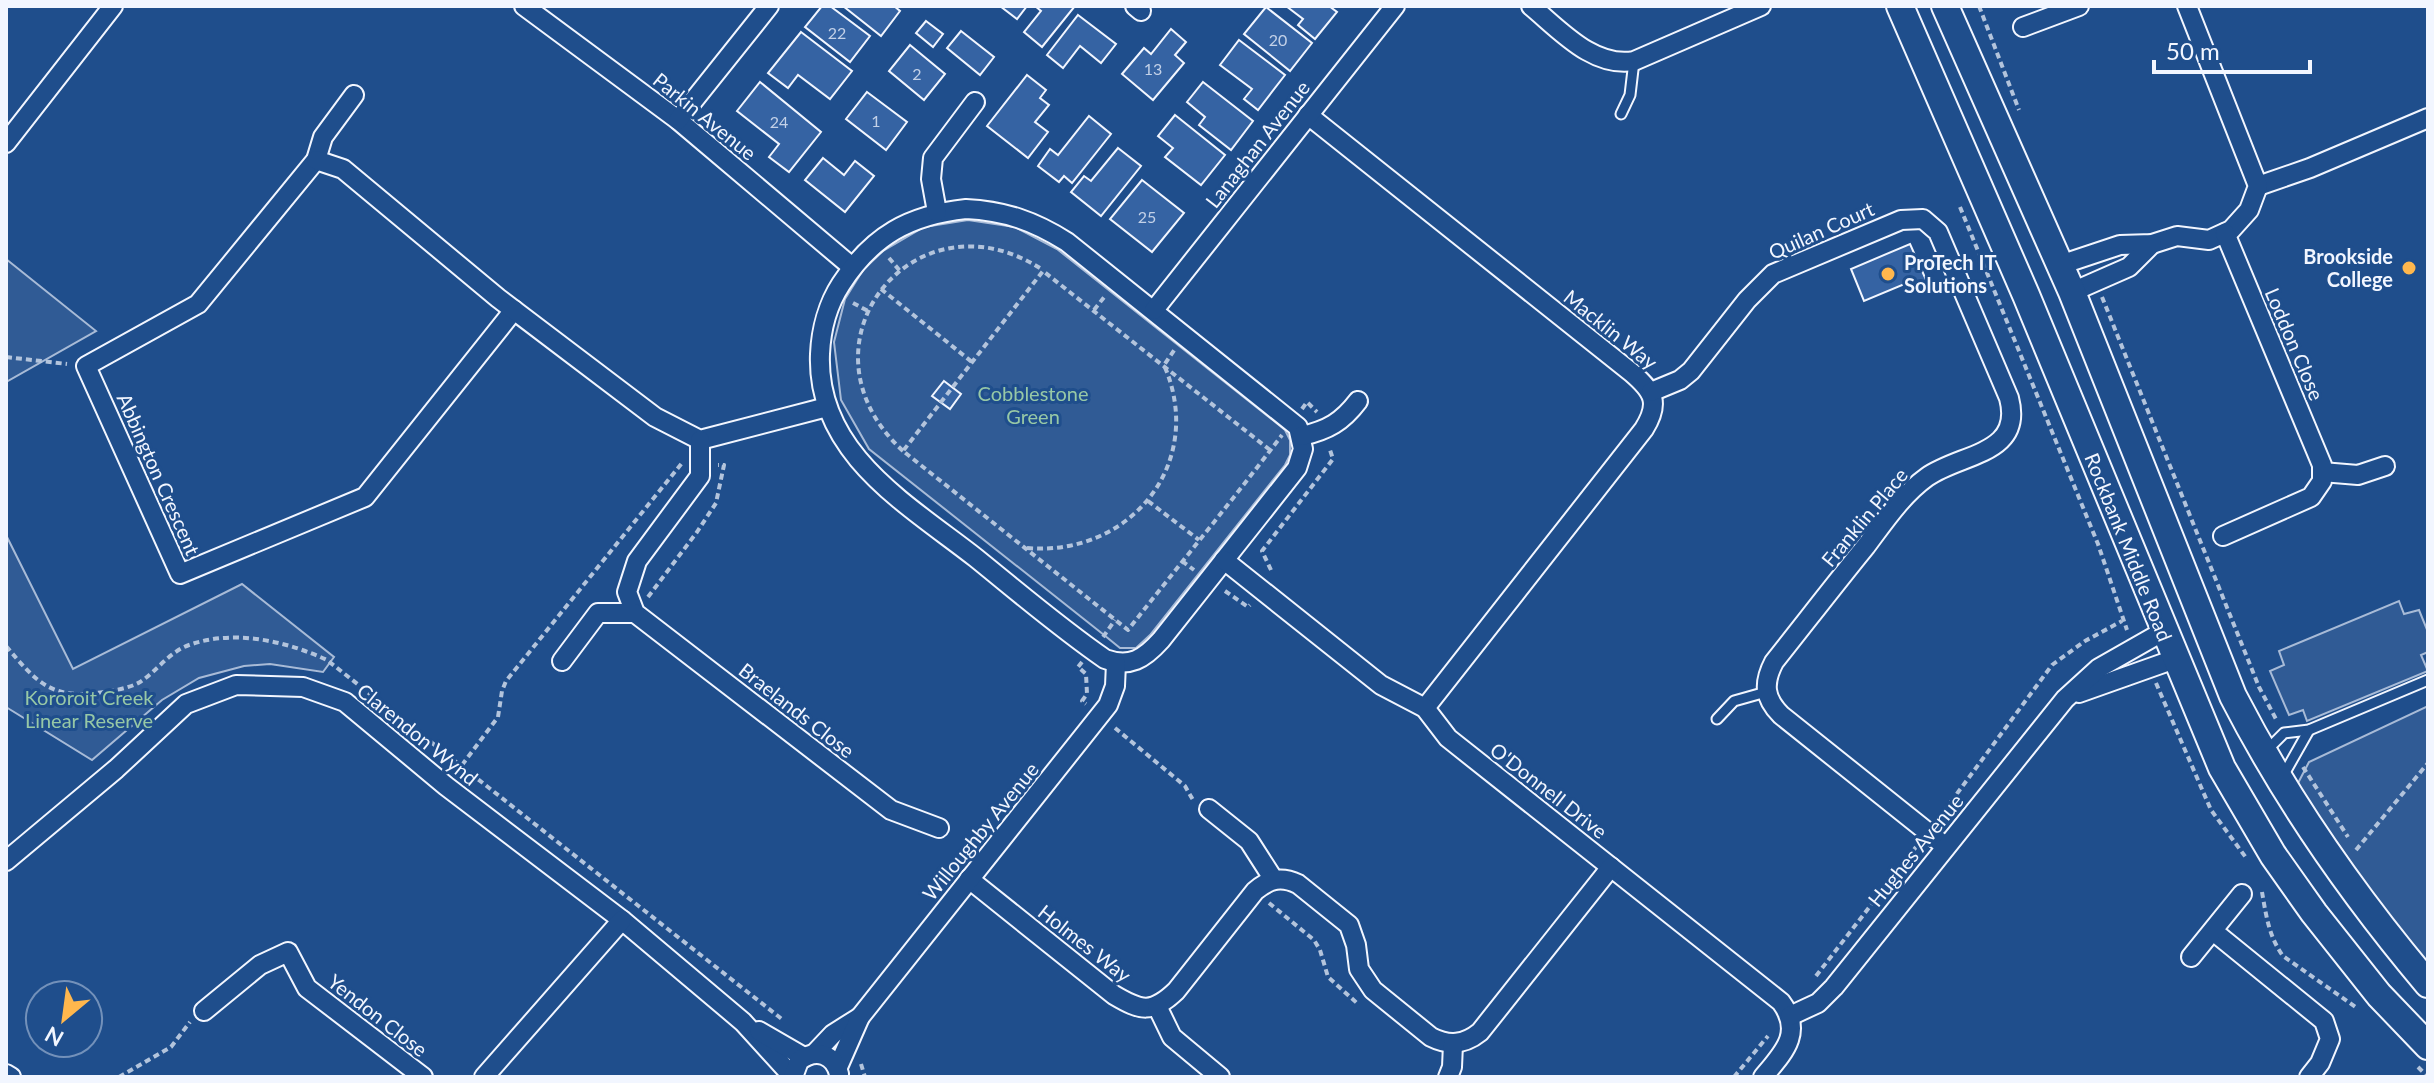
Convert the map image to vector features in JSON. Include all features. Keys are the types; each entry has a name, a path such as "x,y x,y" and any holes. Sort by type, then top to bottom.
{"street":[{"path":"6,143 113,6"},
{"name":"Parkin Avenue","path":"524,6 678,120 852,267"},
{"path":"678,120 769,6"},
{"name":"Lanaghan Avenue","path":"1154,310 1395,6"},
{"path":"1531,6 1600,58 1618,64 1634,61 1761,6"},
{"name":"Rockbank Middle Road","path":"1900,6 2026,295 2222,768 2273,855 2314,913 2379,995 2428,1046"},
{"name":"Rockbank Middle Road","path":"1945,6 2072,292 2233,696 2298,812 2395,945 2428,984"},
{"path":"2023,27 2079,6"},
{"path":"2026,295 2060,265 2120,245 2152,244 2177,236 2209,240 2225,233 2249,210 2258,186 2187,6"},
{"path":"86,366 198,304 316,160 323,137 354,95"},
{"path":"937,212 931,179 933,158 975,102"},
{"name":"Macklin Way","path":"1308,115 1632,373 1651,392 1651,418 1644,429 1425,708"},
{"path":"2258,186 2310,168 2428,118"},
{"path":"316,160 343,169 514,310 655,417 700,440 827,407"},
{"path":"994,210 1044,227 1293,421 1302,436 1303,449 1297,468 1149,653 1128,664 1116,663 1092,650 881,482 854,457 827,407 820,365 821,342 836,292 852,267 876,243 894,231 915,218 937,212 994,210"},
{"name":"Quilan Court","path":"1651,392 1680,380 1691,371 1747,300 1773,274 1883,226 1913,218 1923,219 1932,225 1945,244 2009,398"},
{"name":"Loddon Close","path":"2225,233 2322,465 2322,472"},
{"path":"2026,295 2072,292 2129,267 2152,244"},
{"name":"Abbington Crescent","path":"86,366 180,574 365,497 514,310"},
{"name":"Franklin Place","path":"1766,692 1765,682 1774,662 1900,501 1928,476 1991,447 2008,432 2012,420 2009,398"},
{"path":"1302,436 1335,426 1358,401"},
{"path":"562,661 598,613 638,609 627,592 637,561 700,476 700,440"},
{"path":"2223,536 2311,497 2322,481 2322,472 2358,475 2385,466"},
{"name":"O'Donnell Drive","path":"1224,560 1381,685 1425,708 1448,738 1781,1002 1790,1016"},
{"name":"Braelands Close","path":"638,609 891,810 939,828"},
{"path":"2164,631 2204,627"},
{"path":"2065,699 2175,659 2204,627"},
{"name":"Hughes Avenue","path":"1790,1016 1825,998 2065,699 2099,668 2164,631"},
{"name":"Willoughby Avenue","path":"839,1072 860,1017 1108,705 1115,686 1116,663"},
{"name":"Clarendon Wynd","path":"6,861 116,769 186,704 236,685 303,687 345,702 446,786 622,920 743,1022 793,1077"},
{"path":"1766,692 1772,706 1781,715 1945,846"},
{"path":"2246,809 2246,777 2263,754"},
{"path":"1209,809 1249,841 1274,880"},
{"path":"1220,1077 1172,1037 1157,1006 1176,991 1255,891 1265,883 1289,880 1298,884 1349,925 1359,969 1373,990 1431,1037 1453,1044 1464,1042 1480,1032 1611,867"},
{"name":"Holmes Way","path":"969,879 1114,995 1138,1008 1157,1006"},
{"path":"2191,957 2242,894"},
{"path":"484,1077 622,920"},
{"path":"2213,931 2324,1021 2330,1039 2320,1063 2309,1077"},
{"name":"Yendon Close","path":"204,1011 260,965 288,952 307,988 423,1077"},
{"path":"1763,1077 1791,1039 1790,1016"},
{"name":"Willoughby Avenue","path":"793,1077 796,1066 833,1034 860,1017"},
{"name":"Clarendon Wynd","path":"743,1022 809,1055 829,1056 839,1072"},
{"path":"1448,1077 1452,1067 1453,1044"}],"lane":[{"path":"1621,114 1630,95 1634,61"},
{"path":"2263,754 2284,733 2309,730 2428,680"},
{"path":"1717,719 1734,701 1766,692"},
{"path":"2280,782 2309,730"}],"path":[{"path":"958,247 1001,249 1043,271 1270,450 1128,630 903,451 874,420 866,404 857,369 861,332 881,289 912,263 929,254 958,247"},
{"path":"903,451 1043,271"},
{"path":"881,289 972,362"},
{"path":"2099,289 2259,687 2284,733"},
{"path":"6,357 86,366"},
{"path":"1024,548 1064,548 1094,540 1122,526 1148,501 1159,482 1173,444 1175,404 1172,384 1164,365"},
{"path":"446,786 493,726 501,707 500,697 506,681 681,463 724,465 716,503 638,609"},
{"path":"1148,501 1199,540"},
{"path":"1104,635 1115,620"},
{"path":"2294,753 2347,837"},
{"path":"2364,861 2356,850 2428,763"},
{"path":"119,1077 171,1047 197,1012 204,1011"}],"shaded area":[{"name":"Cobblestone Green","path":"968,220 1015,227 1057,249 1285,430 1290,440 1290,455 1285,465 1150,635 1136,648 1120,648 869,449 841,400 834,342 845,299 863,270 883,251 924,227"},
{"path":"6,259 96,331 6,382"},
{"name":"Kororoit Creek Linear Reserve","path":"6,535 73,669 242,584 334,657 323,672 270,664 244,666 199,678 162,700 92,760 6,707"},
{"path":"2399,601 2404,614 2419,610 2428,632 2428,652 2421,655 2428,671 2307,721 2303,710 2289,715 2270,671 2284,665 2279,651"},
{"path":"2428,706 2428,966 2406,942 2297,785 2309,762"}],"building":[{"path":"822,6 830,6 870,36 850,62 805,27"},
{"path":"843,6 894,6 900,11 881,36"},
{"path":"1000,6 1027,6 1017,19"},
{"path":"1035,6 1075,6 1042,47 1024,32 1041,11"},
{"path":"1286,6 1329,6 1337,12 1315,39 1298,25 1303,19"},
{"path":"1266,7 1312,43 1290,71 1244,34"},
{"path":"1078,15 1116,44 1101,63 1080,46 1063,68 1047,55"},
{"path":"926,21 943,34 933,47 916,33"},
{"path":"1171,29 1186,42 1175,55 1184,63 1153,100 1122,74 1144,48 1151,54"},
{"path":"961,31 994,57 980,75 947,48"},
{"path":"801,32 852,71 830,99 798,75 788,88 768,73"},
{"path":"1239,40 1285,75 1258,110 1244,99 1252,89 1220,65"},
{"path":"910,45 945,74 924,100 889,71"},
{"path":"1027,75 1046,90 1040,98 1049,105 1035,122 1048,132 1028,158 987,126"},
{"path":"760,82 821,132 789,172 769,157 779,144 737,111"},
{"path":"1203,82 1253,121 1231,150 1199,125 1205,117 1187,102"},
{"path":"867,92 907,122 886,150 846,119"},
{"path":"1175,115 1225,155 1201,185 1165,157 1173,148 1158,136"},
{"path":"1089,116 1111,134 1072,183 1064,176 1059,182 1038,166 1050,149 1058,155"},
{"path":"1118,148 1141,166 1101,216 1071,192 1084,176 1091,181"},
{"path":"823,158 844,175 855,161 874,176 845,212 805,180"},
{"path":"1142,180 1184,213 1152,252 1110,219"},
{"name":"ProTech IT Solutions","path":"1910,244 1927,282 1917,286 1914,280 1864,301 1851,269"},
{"path":"944,381 961,394 950,409 932,396"}],"place":[{"name":"Brookside College","path":"2409,268"},
{"name":"ProTech IT Solutions","path":"1888,274"}]}
